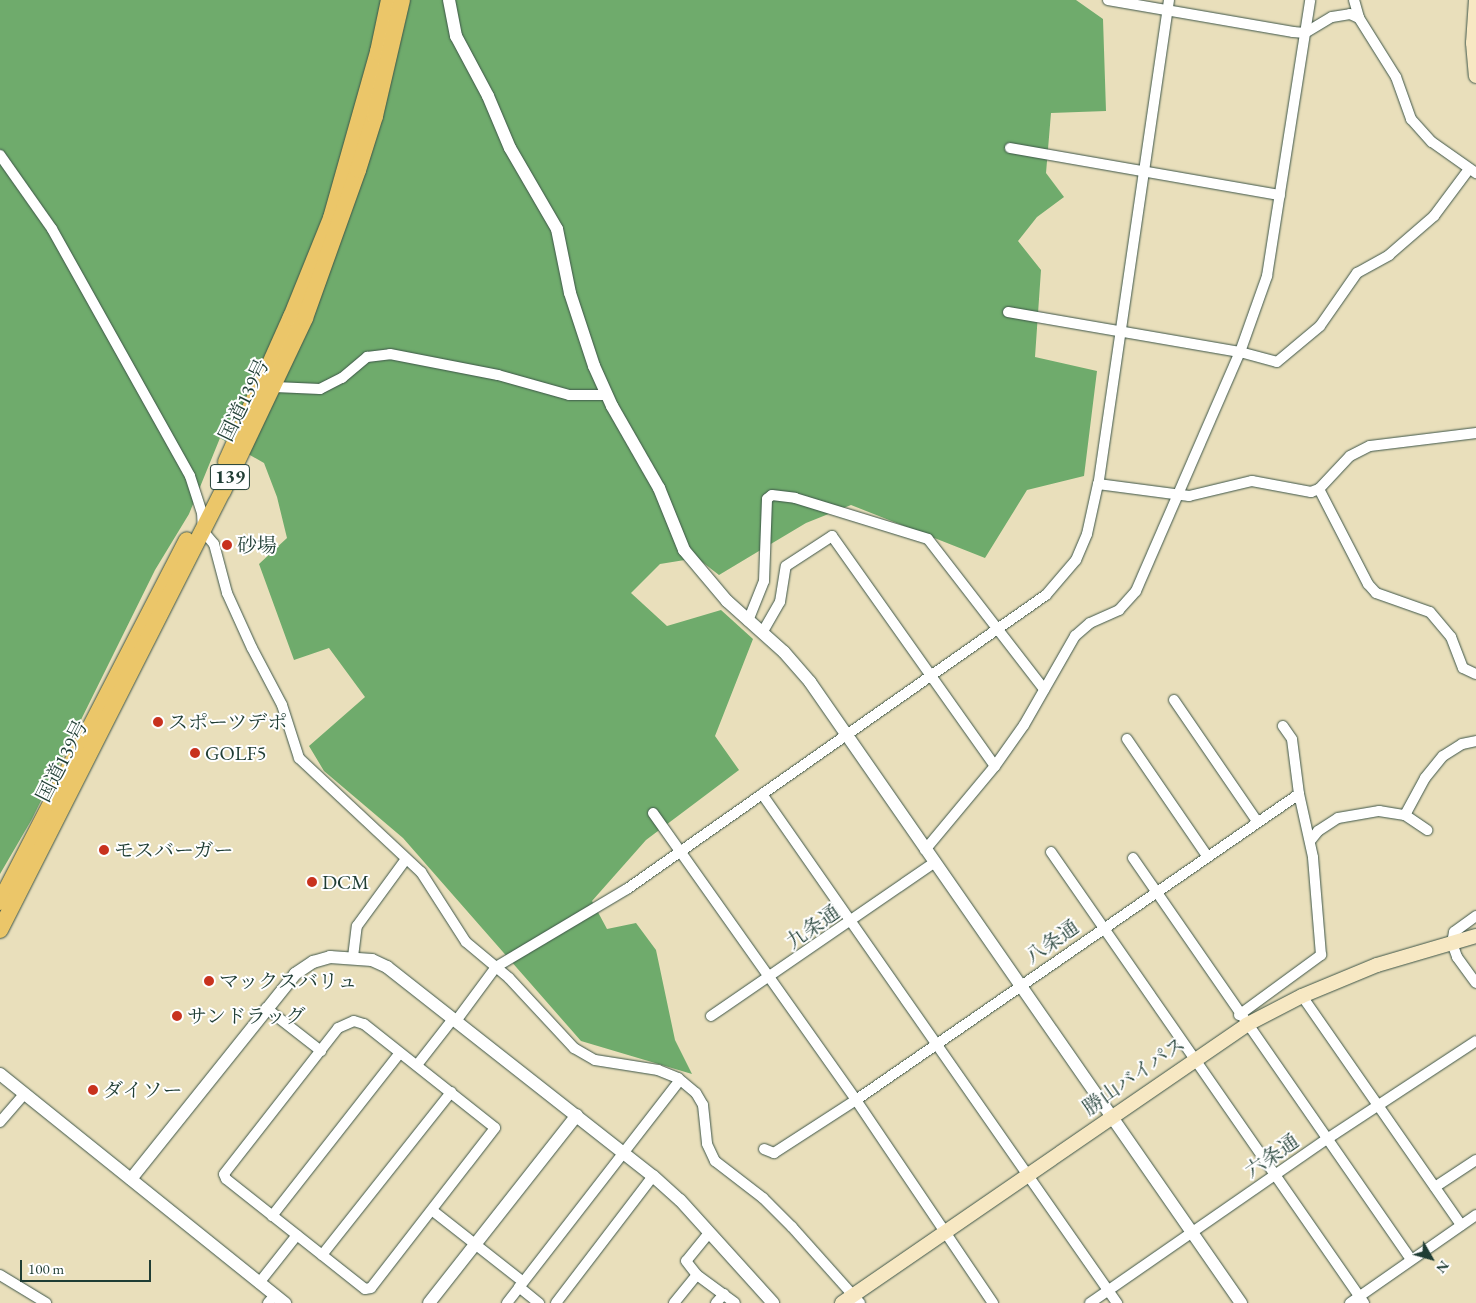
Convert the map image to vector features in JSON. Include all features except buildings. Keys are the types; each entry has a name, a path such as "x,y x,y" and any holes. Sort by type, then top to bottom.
{"highway":[{"name":"国道139号","path":"0,902 202,512 280,342 331,218 378,52 389,0"},
{"name":"国道139号","path":"0,930 275,387 341,223 375,116 402,0"}],"main road":[{"path":"1476,0 1473,43 1476,76"},
{"name":"勝山バイパス","path":"852,1301 944,1232 1194,1059 1243,1020 1377,965 1476,936"}],"street":[{"path":"449,0 456,36 462,49 488,96 510,148 557,229 570,292 607,395 659,488 684,550 712,584 810,682 1241,1303"},
{"path":"1108,0 1168,5 1305,32 1332,17 1350,14 1359,18"},
{"path":"925,850 995,766 1075,636 1090,623 1119,610 1136,591 1240,352 1267,276 1310,0"},
{"path":"1008,312 1121,334 1240,352 1277,362 1320,326 1358,273 1389,255 1434,216 1473,171 1432,142 1411,119 1396,77 1359,18 1354,0"},
{"path":"417,1065 496,967 627,889 999,630 1046,595 1064,577 1087,534 1098,484 1168,5"},
{"path":"1010,148 1280,195"},
{"path":"0,154 52,229 137,375 190,476 202,512 203,531 214,544 227,592 282,705 299,758 421,872 466,942 496,967 574,1048 596,1060 658,1070 680,1080 696,1093 703,1105 707,1144 715,1161 763,1198 786,1221 852,1301"},
{"path":"275,387 320,388 342,378 367,356 390,354 498,375 569,395 607,395"},
{"path":"1098,484 1189,496 1243,482 1311,492 1319,489 1350,456 1370,446 1476,433"},
{"path":"1319,489 1372,588 1376,592 1430,612 1451,637 1463,668 1476,674"},
{"path":"748,621 764,582 766,504 772,495 795,498 928,539 1044,689"},
{"path":"762,633 780,602 786,566 832,536 930,677 995,766"},
{"path":"1174,700 1257,822"},
{"path":"1243,1020 1321,955 1310,841 1298,794 1292,739 1283,726"},
{"path":"1126,739 1207,856"},
{"path":"1405,815 1425,778 1443,756 1462,744 1476,740"},
{"path":"762,794 1117,1303"},
{"name":"八条通","path":"764,1149 774,1153 856,1100 1298,794"},
{"path":"1310,841 1313,835 1338,818 1378,811 1405,815 1427,830"},
{"path":"653,813 856,1100 993,1303"},
{"path":"1051,852 1274,1176 1362,1300"},
{"path":"1133,858 1157,890 1243,1020 1411,1259"},
{"path":"353,957 357,926 406,859"},
{"name":"九条通","path":"711,1016 770,979 934,863"},
{"path":"1476,916 1454,932 1452,942 1457,957 1476,983"},
{"path":"131,1179 295,974 313,962 353,957 387,967 653,1176 709,1233 773,1303"},
{"path":"1302,996 1461,1225"},
{"path":"266,1008 320,1051"},
{"path":"354,1021 364,1024 495,1128 372,1288 365,1289 226,1179 224,1174 320,1051 338,1028 354,1021"},
{"name":"六条通","path":"1090,1303 1327,1139 1476,1041"},
{"path":"272,1216 400,1053"},
{"path":"0,1074 259,1283 272,1299 285,1303"},
{"path":"506,1303 680,1080"},
{"path":"322,1255 451,1092"},
{"path":"0,1122 25,1093"},
{"path":"429,1303 576,1116"},
{"path":"1435,1187 1476,1160"},
{"path":"556,1303 653,1176"},
{"path":"433,1211 520,1284 539,1303"},
{"path":"1350,1303 1362,1300 1411,1259 1476,1215"},
{"path":"709,1233 686,1261 697,1275 736,1303"},
{"path":"259,1283 297,1235"},
{"path":"0,1275 46,1303"},
{"path":"674,1303 697,1275"},
{"path":"716,1303 724,1294"}],"green space":[{"path":"0,0 1076,0 1103,19 1106,111 1051,113 1046,173 1064,197 1037,217 1018,241 1041,270 1035,357 1097,371 1084,476 1027,490 985,558 851,505 806,523 719,575 697,558 660,564 631,593 667,626 721,610 753,639 715,736 739,770 646,840 592,901 607,929 636,923 656,950 675,1040 692,1074 581,1041 403,838 324,771 309,746 365,697 329,648 294,660 259,564 287,538 277,497 264,463 220,438 189,514 155,570 32,819 0,874"}],"place":[{"name":"砂場","path":"227,545"},
{"name":"スポーツデポ","path":"158,722"},
{"name":"GOLF5","path":"195,753"},
{"name":"モスバーガー","path":"104,850"},
{"name":"DCM","path":"312,882"},
{"name":"マックスバリュ","path":"209,981"},
{"name":"サンドラッグ","path":"177,1016"},
{"name":"ダイソー","path":"93,1090"}]}
